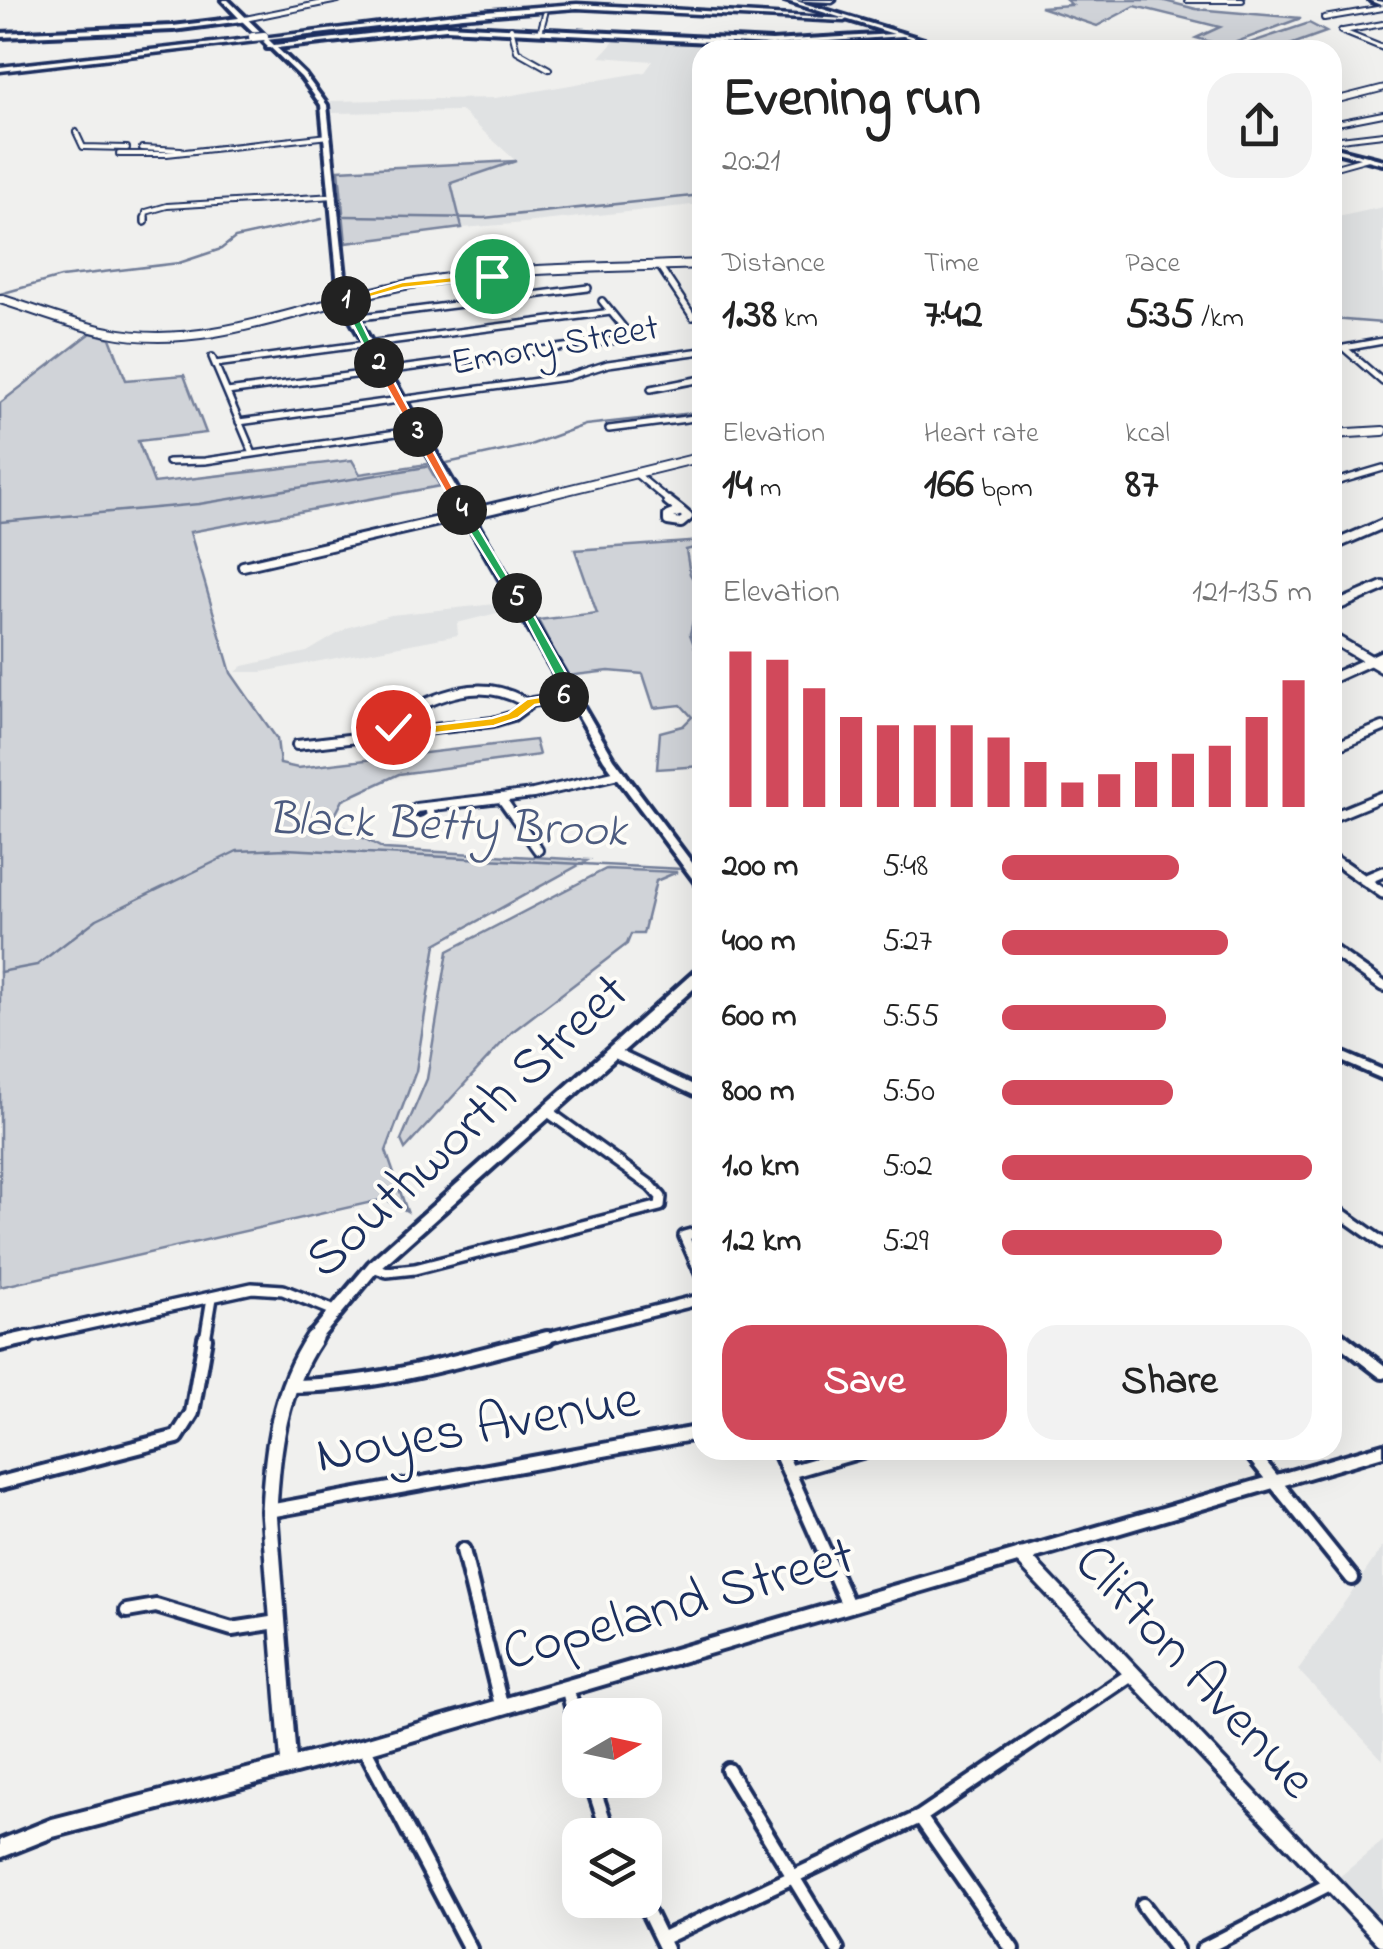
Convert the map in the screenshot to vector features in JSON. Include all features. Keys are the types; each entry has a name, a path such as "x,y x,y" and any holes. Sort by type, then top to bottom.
{"highway":[{"path":"464,14 556,0"},
{"path":"0,68 262,40 572,0"},
{"path":"464,14 595,0"},
{"path":"655,0 653,5 659,9 683,13 732,12 766,5"},
{"path":"785,0 832,0"},
{"path":"845,0 836,11 846,19"},
{"path":"464,14 580,6 846,19"}],"main road":[{"path":"225,0 240,20 318,94 327,112 346,301 354,318 618,774 692,870"},
{"path":"785,0 919,40"},
{"path":"1373,0 1383,6"},
{"path":"0,34 174,28 240,20"},
{"path":"262,40 437,27 710,40"},
{"path":"830,40 902,35"},
{"path":"1342,152 1383,162"},
{"path":"1342,1057 1383,1075"},
{"name":"Copeland Street","path":"0,1849 52,1828 364,1747 1383,1450"}],"street":[{"path":"240,20 338,0"},
{"path":"1187,0 1242,0"},
{"path":"1324,18 1383,6"},
{"path":"541,29 544,14"},
{"path":"1383,24 1341,31 1383,44"},
{"path":"511,28 514,51 549,68"},
{"path":"1342,98 1383,88"},
{"path":"1342,122 1383,114"},
{"path":"76,132 79,144 86,147 168,146 184,151"},
{"path":"1342,139 1383,134"},
{"path":"119,154 329,136"},
{"path":"1342,165 1368,158"},
{"path":"144,222 144,214 163,206 334,196"},
{"path":"0,300 117,334 165,337 206,333 420,282 692,264"},
{"path":"660,266 692,314"},
{"path":"354,318 588,288"},
{"path":"227,392 632,338 602,301"},
{"path":"252,454 214,361 611,312"},
{"path":"1383,341 1344,348 1383,382"},
{"name":"Emory Street","path":"239,422 567,377 608,364 692,352"},
{"path":"651,389 692,380"},
{"path":"610,429 692,418"},
{"path":"168,462 417,430"},
{"path":"1342,433 1383,431"},
{"path":"243,566 692,459"},
{"path":"1342,480 1383,468"},
{"path":"635,472 682,511"},
{"path":"1342,542 1383,524"},
{"path":"1342,604 1383,586"},
{"path":"1342,644 1383,668"},
{"path":"1342,674 1383,655"},
{"path":"395,734 392,724 396,718 463,688 505,691 526,704"},
{"path":"297,745 494,722 513,716 526,704 572,696"},
{"path":"1342,744 1383,727"},
{"path":"429,807 502,798 618,774"},
{"path":"1342,813 1383,796"},
{"path":"502,798 538,850"},
{"path":"1342,865 1383,893"},
{"path":"1364,880 1383,872"},
{"path":"1342,957 1383,986"},
{"name":"Southworth Street","path":"288,1767 268,1511 274,1434 287,1386 330,1309 372,1266 692,982"},
{"path":"612,1052 692,1089"},
{"path":"372,1266 383,1271 404,1271 660,1206 661,1198 651,1186 547,1111"},
{"path":"1342,1215 1383,1244"},
{"path":"692,1234 684,1236 692,1254"},
{"path":"0,1344 268,1287 330,1309"},
{"path":"0,1482 177,1437 192,1413 212,1298"},
{"path":"287,1386 334,1386 424,1369 692,1302"},
{"path":"1342,1341 1383,1372"},
{"name":"Noyes Avenue","path":"268,1511 692,1434"},
{"path":"784,1460 848,1606"},
{"path":"789,1472 831,1460"},
{"path":"1257,1460 1352,1578"},
{"path":"463,1550 501,1706"},
{"name":"Clifton Avenue","path":"1021,1556 1383,1938"},
{"path":"127,1611 156,1606 232,1630 277,1622"},
{"path":"651,1918 664,1944 792,1876 920,1817 1130,1675"},
{"path":"567,1687 570,1698"},
{"path":"364,1747 470,1949"},
{"path":"728,1770 837,1949"},
{"path":"920,1817 1012,1949"},
{"path":"1204,1949 1330,1884"},
{"path":"1143,1905 1176,1949"}],"shaded area":[{"path":"1066,0 1161,0 1196,9 1301,18 1242,40 1204,40 1196,38 1220,27 1135,6 1097,26 1040,7 1072,5"},
{"path":"1309,23 1326,32 1304,40 1259,40"},
{"path":"620,35 696,40 692,40 692,205 462,228 450,183 516,161 461,111 333,113 331,101 495,98 645,72 653,61 600,57"},
{"path":"902,37 912,40 854,40"},
{"path":"516,161 451,183 462,228 346,243 339,170"},
{"path":"1383,207 1383,323 1342,319 1342,216"},
{"path":"91,333 110,338 126,380 184,375 206,433 138,441 154,483 352,460 360,474 427,464 440,486 190,532 231,673 277,739 280,764 298,768 535,740 539,755 399,774 343,800 332,821 384,849 588,860 436,944 416,1071 386,1151 407,1211 385,1199 0,1287 0,403"},
{"path":"692,542 692,548 686,550 692,577 692,717 681,705 654,708 643,674 609,671 567,676 538,620 597,613 575,550"},
{"path":"514,602 517,608 457,623 458,635 262,672 236,672 243,666 307,652 349,627 391,615"},
{"path":"692,717 692,767 657,769 660,732 683,726"},
{"path":"606,869 677,872 656,881 643,934 631,934 627,944 512,1032 405,1149 401,1140 427,1079 448,951"},
{"path":"1383,1546 1383,1760 1298,1670"},
{"path":"1383,1841 1383,1926 1338,1878"}],"waterway":[{"path":"346,216 484,218 692,196"},
{"path":"0,294 61,277 179,263 221,249 235,238 322,219"},
{"path":"1342,320 1383,323"},
{"path":"447,463 530,445 585,425 692,413"},
{"path":"0,522 199,504 426,467"},
{"name":"Black Betty Brook","path":"0,972 37,965 97,919 237,851 286,849 683,869"}],"route":[{"path":"393,727 395,734 494,722 513,716 532,702 572,696 346,301 402,285 492,276"}]}
